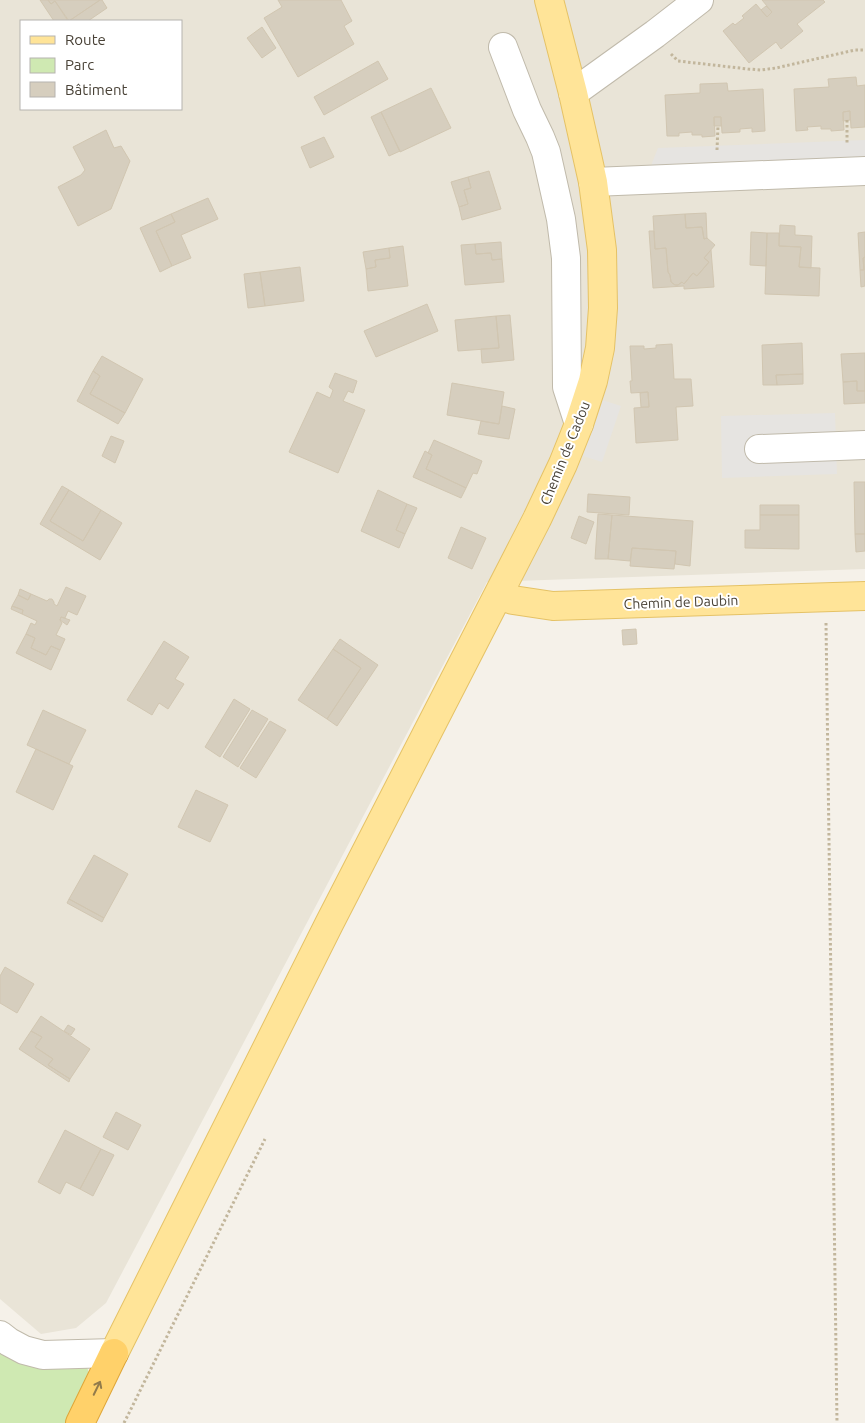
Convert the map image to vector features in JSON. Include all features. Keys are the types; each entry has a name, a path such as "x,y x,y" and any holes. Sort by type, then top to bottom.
{"highway":[{"path":"80,1423 114,1353"}],"main road":[{"name":"Chemin de Cadou","path":"114,1353 322,939 537,519 563,464 593,381 600,348 603,308 602,250 593,182 549,0"},
{"name":"Chemin de Daubin","path":"498,595 513,600 554,606 865,596"}],"street":[{"path":"573,93 699,0"},
{"path":"503,47 527,110 546,152 561,219 566,258 567,387 579,424"},
{"path":"593,182 865,171"},
{"path":"759,449 865,445"},
{"path":"0,1335 24,1350 42,1355 114,1353"}],"path":[{"path":"655,34 678,61 748,69 776,68 856,50 865,50"},
{"path":"826,598 837,1423"},
{"path":"124,1423 265,1139"}],"shaded area":[{"path":"0,0 865,0 865,569 487,582 106,1303 76,1328 41,1334 0,1299"},
{"path":"865,140 865,160 650,168 658,148"},
{"path":"602,400 621,406 602,462 583,456"},
{"path":"835,413 837,474 722,478 721,416"}],"green space":[{"path":"0,1346 87,1367 90,1376 69,1423 0,1423"}],"building":[{"path":"40,0 48,0 51,4 55,1 67,20 53,20"},
{"path":"48,0 100,0 70,20 68,20 55,1 51,4"},
{"path":"100,0 102,0 107,8 89,20 70,20"},
{"path":"278,0 341,0 352,21 344,26 354,44 298,77 264,18 282,7"},
{"path":"762,0 823,0 825,2 797,24 803,31 781,49 776,42 749,63 723,31 733,23 735,25 744,18 742,16 756,4 767,17 772,12"},
{"path":"766,6 772,12 767,17 761,10"},
{"path":"262,27 276,48 262,58 247,38"},
{"path":"378,61 388,79 324,115 314,97"},
{"path":"856,77 857,86 865,85 865,127 851,128 850,111 843,112 844,130 831,131 831,129 821,129 821,126 807,127 808,130 796,131 794,89 829,87 828,79"},
{"path":"727,83 728,91 763,89 765,131 752,132 752,128 740,129 740,132 722,133 721,117 714,117 715,136 702,137 702,135 692,135 692,132 679,133 679,136 667,136 665,95 700,93 700,84"},
{"path":"431,88 451,128 400,152 381,112"},
{"path":"850,111 850,120 843,121 843,112"},
{"path":"381,112 400,151 389,156 371,117"},
{"path":"714,117 721,117 721,126 714,126"},
{"path":"106,130 114,148 121,146 130,161 111,209 78,226 58,187 81,175 85,170 73,147"},
{"path":"324,137 334,157 310,168 301,147"},
{"path":"489,171 501,209 462,220 459,207 468,204 464,190 471,188 468,177"},
{"path":"468,177 471,188 464,190 468,204 459,207 451,182"},
{"path":"208,198 218,219 181,235 191,258 172,266 156,231 175,222 171,214"},
{"path":"706,213 707,238 704,239 702,227 686,228 685,214"},
{"path":"171,214 175,222 156,231 172,266 160,272 140,228"},
{"path":"685,214 686,228 702,227 704,239 707,238 715,245 704,258 709,262 697,276 693,273 684,284 682,282 675,285 671,282 668,272 666,248 655,249 653,216"},
{"path":"780,225 795,226 795,235 812,236 811,268 799,267 801,247 779,246"},
{"path":"649,231 654,231 655,249 666,248 668,272 671,282 675,285 682,282 684,284 693,273 697,276 709,262 704,258 711,250 714,287 684,289 684,286 653,288"},
{"path":"751,232 767,233 766,266 750,265"},
{"path":"865,232 864,270 860,270 858,233"},
{"path":"767,233 779,233 779,246 801,247 799,267 820,268 819,296 765,294"},
{"path":"501,242 502,259 492,260 491,253 476,254 475,244"},
{"path":"475,244 476,254 491,253 492,260 502,259 504,282 465,285 461,245"},
{"path":"403,246 408,286 368,291 366,269 376,267 375,260 390,258 389,248"},
{"path":"389,248 390,258 375,260 376,267 366,269 363,252"},
{"path":"865,257 865,286 861,287 860,270 864,270 863,258"},
{"path":"300,267 304,301 265,306 260,272"},
{"path":"260,272 265,306 248,308 244,274"},
{"path":"427,304 438,331 376,357 364,331"},
{"path":"510,315 514,360 482,363 481,349 499,348 496,316"},
{"path":"496,316 499,348 458,351 455,320"},
{"path":"802,343 803,374 776,375 777,385 763,385 762,345"},
{"path":"672,344 674,379 691,379 693,406 676,407 678,440 636,443 634,408 649,407 648,392 631,393 630,346 644,346 644,349 656,348 656,345"},
{"path":"865,353 865,391 857,391 857,381 843,382 841,354"},
{"path":"102,356 143,379 125,413 90,394 100,376 93,371"},
{"path":"93,371 100,376 90,394 125,413 118,424 77,401"},
{"path":"335,373 357,381 353,393 348,391 343,401 365,410 338,473 289,452 317,392 330,398 333,390 329,387"},
{"path":"803,374 803,384 777,385 776,375"},
{"path":"857,381 857,391 865,391 865,403 844,404 843,382"},
{"path":"452,383 504,392 499,424 447,415"},
{"path":"648,392 649,407 641,407 640,393"},
{"path":"502,406 515,409 509,439 478,434 481,421 499,424"},
{"path":"111,436 124,441 115,463 102,456"},
{"path":"434,440 482,461 477,474 473,473 466,488 426,469 432,455 428,453"},
{"path":"425,451 432,455 426,469 466,488 461,498 413,477"},
{"path":"854,482 865,482 865,534 855,534"},
{"path":"62,486 69,490 50,521 83,541 101,510 122,523 100,560 40,524"},
{"path":"69,490 101,510 83,541 50,521"},
{"path":"378,490 407,504 396,530 405,534 399,548 361,531"},
{"path":"588,494 630,497 629,515 587,512"},
{"path":"407,504 417,508 405,534 396,530"},
{"path":"760,505 799,505 799,515 760,515"},
{"path":"598,514 612,515 608,559 595,559"},
{"path":"612,515 693,521 690,566 675,564 676,551 632,548 630,561 608,559"},
{"path":"760,515 799,515 799,549 745,548 745,530 760,530"},
{"path":"579,516 594,522 586,544 571,538"},
{"path":"461,527 486,538 472,569 448,558"},
{"path":"855,534 865,534 865,551 856,552"},
{"path":"632,548 676,551 674,569 630,566"},
{"path":"66,587 86,596 77,615 68,611 65,618 61,617 62,623 56,635 65,639 60,650 51,646 46,655 31,648 35,638 26,634 31,623 35,625 37,621 22,614 23,610 12,606 18,595 28,600 31,594 47,601 52,599 57,606"},
{"path":"20,589 31,594 28,600 18,595"},
{"path":"12,606 23,610 22,614 11,609"},
{"path":"61,617 70,620 67,625 60,620"},
{"path":"636,629 637,644 623,645 622,630"},
{"path":"26,634 35,638 31,648 46,655 51,646 60,650 51,670 16,653"},
{"path":"340,639 378,665 337,726 327,719 361,668 333,649"},
{"path":"164,641 189,657 175,679 184,684 168,709 159,703 152,715 127,700"},
{"path":"333,649 361,668 327,719 298,700"},
{"path":"234,699 250,709 220,757 205,747"},
{"path":"43,710 86,730 69,764 27,745"},
{"path":"252,710 268,719 238,767 223,757"},
{"path":"270,721 286,730 256,778 240,768"},
{"path":"36,749 73,766 53,810 16,792"},
{"path":"196,790 228,805 210,842 178,827"},
{"path":"94,855 128,874 104,918 69,899"},
{"path":"69,899 104,918 102,922 67,903"},
{"path":"5,967 34,984 17,1013 0,1003 0,976"},
{"path":"41,1016 90,1049 70,1079 48,1065 53,1059 35,1047 42,1037 31,1031"},
{"path":"68,1025 75,1029 71,1035 64,1031"},
{"path":"31,1031 42,1037 35,1047 53,1059 48,1065 70,1079 69,1082 19,1049"},
{"path":"116,1112 141,1125 128,1150 103,1137"},
{"path":"65,1130 101,1149 80,1189 66,1182 60,1194 38,1182"},
{"path":"101,1149 114,1155 93,1196 80,1189"}]}
